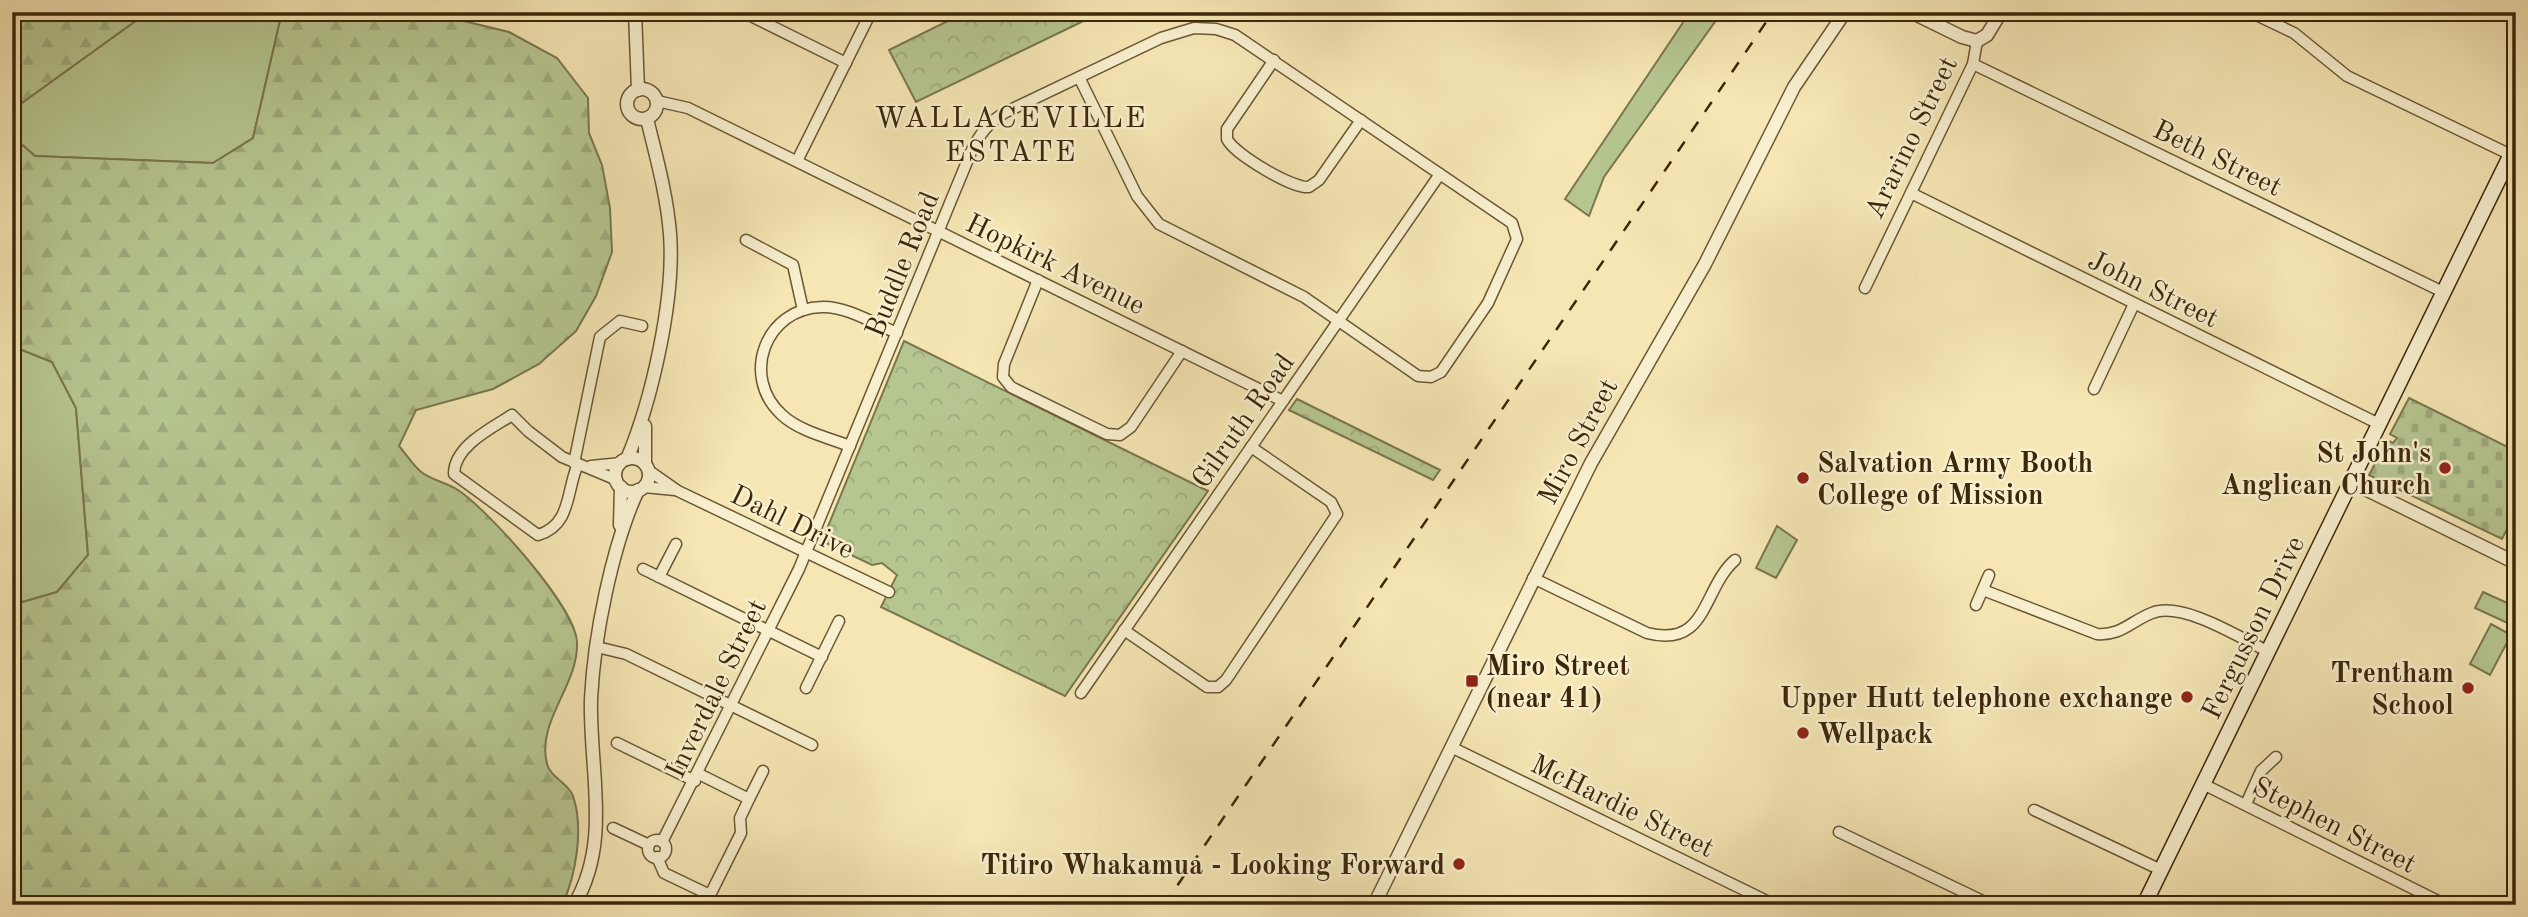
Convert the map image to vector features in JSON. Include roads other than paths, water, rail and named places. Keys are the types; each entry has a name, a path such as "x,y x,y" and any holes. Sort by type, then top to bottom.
{"main road":[{"name":"Fergusson Drive","path":"2144,905 2513,149"}],"street":[{"path":"635,12 638,90"},
{"path":"743,12 846,63"},
{"path":"797,162 871,12"},
{"name":"Miro Street","path":"1374,905 1591,463 1720,236 1794,87 1845,12"},
{"path":"1911,12 1962,37 1977,41"},
{"name":"Ararino Street","path":"1865,288 1973,64 1977,41 1987,35 2001,12"},
{"path":"2250,12 2294,33 2347,76 2513,149"},
{"name":"Buddle Road","path":"806,552 977,140 989,124 1004,113 1173,33 1195,28 1216,29 1235,35 1511,222 1517,235 1488,303 1444,369 1435,376 1421,377 1339,321"},
{"path":"1274,60 1227,129 1227,139 1237,152 1293,185 1309,187 1319,180 1361,120"},
{"name":"Beth Street","path":"1973,64 2443,292"},
{"path":"1079,77 1137,196 1152,218 1175,233 1304,297 1339,321"},
{"path":"638,90 652,93 657,101 656,110 647,119"},
{"path":"638,90 627,99 627,109 633,117 647,119"},
{"name":"Hopkirk Avenue","path":"657,101 688,108 1283,401"},
{"path":"574,905 589,874 597,839 591,701 597,648 619,540 619,484 616,472 624,461 646,404 663,326 671,259 668,215 647,119"},
{"name":"Gilruth Road","path":"1081,693 1084,680 1124,630 1440,174"},
{"name":"John Street","path":"1911,192 2379,424"},
{"path":"746,240 793,265 803,310"},
{"path":"1038,280 1002,371 1006,383 1023,393 1107,434 1120,435 1131,427 1182,351"},
{"path":"2094,389 2134,304"},
{"path":"850,446 785,418 775,408 764,387 760,365 767,339 784,320 803,310 832,307 897,333"},
{"path":"641,489 630,492 580,464 528,432 512,415 471,443 454,468 454,474 460,481 538,535 557,524 564,514 580,464 600,337 620,321 642,326"},
{"path":"619,540 641,489 647,467 646,404"},
{"path":"1124,630 1207,687 1218,687 1226,680 1337,514 1331,502 1251,447"},
{"path":"580,464 635,458 647,467"},
{"name":"Dahl Drive","path":"647,467 678,491 889,592"},
{"path":"2351,482 2516,563"},
{"name":"Dahl Drive","path":"641,489 678,491"},
{"path":"659,577 676,544"},
{"name":"Inverdale Street","path":"657,858 665,852 662,842 697,777 806,552"},
{"path":"1534,578 1647,633 1661,637 1673,635 1692,626 1725,568 1735,560"},
{"path":"643,569 821,657"},
{"path":"1976,605 1989,575"},
{"path":"1983,590 2097,634 2110,635 2150,614 2174,609 2267,651"},
{"path":"806,688 839,621"},
{"path":"597,648 626,654 812,745"},
{"path":"617,743 749,799"},
{"name":"McHardie Street","path":"1451,747 1774,905"},
{"path":"2246,804 2261,771 2276,757"},
{"path":"649,845 649,853 657,858 664,873 708,900 741,833 740,818 763,771"},
{"name":"Stephen Street","path":"2203,784 2446,905"},
{"path":"2034,810 2161,870"},
{"path":"613,828 649,845"},
{"path":"1839,832 1990,905"},
{"path":"649,845 656,840 662,842"}],"railway":[{"path":"1164,905 1773,12"}],"place":[{"name":"St John's Anglican Church","path":"2445,468"},
{"name":"Salvation Army Booth College of Mission","path":"1803,478"},
{"name":"Miro Street (near 41)","path":"1472,681"},
{"name":"Trentham School","path":"2468,688"},
{"name":"Upper Hutt telephone exchange","path":"2187,697"},
{"name":"Wellpack","path":"1803,733"},
{"name":"Titiro Whakamua - Looking Forward","path":"1459,864"}],"district":[{"name":"WALLACEVILLE ESTATE","path":"1011,134"}]}
